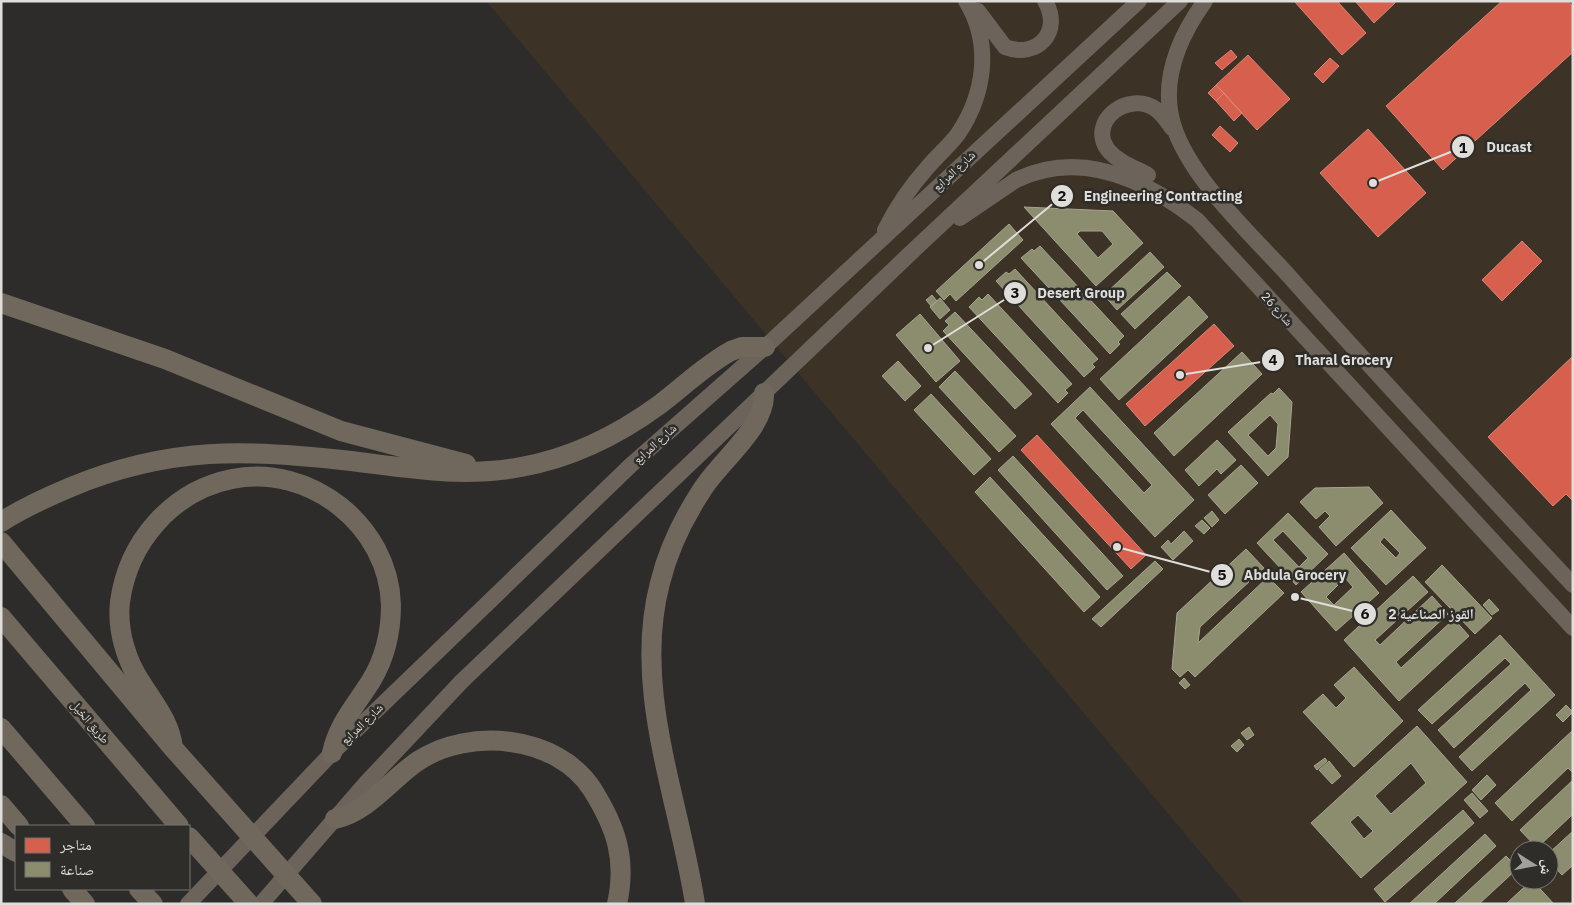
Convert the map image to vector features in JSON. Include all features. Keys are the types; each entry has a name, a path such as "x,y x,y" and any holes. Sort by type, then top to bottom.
{"highway":[{"path":"1,303 174,362 341,431 492,471"},
{"path":"1,522 50,496 90,479 139,463 178,455 252,452 289,454 448,473 492,471 548,461 584,448 626,426 658,405 731,351 742,347 765,346"},
{"path":"695,904 688,857 654,703 650,642 653,612 667,557 678,533 703,488 760,418 764,393"},
{"path":"172,748 164,718 134,670 123,639 120,603 130,562 142,540 157,520 176,504 200,489 232,479 263,477 294,483 320,492 343,508 368,535 378,551 388,578 391,604 389,632 383,658 372,680 340,726 332,753"},
{"path":"1,542 172,748 312,904"},
{"name":"طريق الخيل","path":"1,617 178,825"},
{"path":"1,728 84,825"},
{"path":"335,818 360,809 419,761 438,750 483,741 506,741 528,746 549,754 569,765 589,785 606,811 617,836 622,866 617,904"},
{"path":"1,805 18,825"},
{"path":"190,838 249,904"},
{"path":"1,843 15,851"},
{"path":"73,890 85,904"},
{"path":"141,890 153,904"}],"main road":[{"path":"966,2 980,13 994,36 1005,47 1022,51 1039,45 1050,30 1051,12 1045,1"},
{"name":"شارع المرابع","path":"188,904 332,753 631,465 765,346 1139,1"},
{"path":"261,904 397,748 462,681 917,247 1180,1"},
{"path":"1205,1 1182,39 1168,81 1169,102 1176,132 1191,162 1227,207 1573,585"},
{"path":"879,241 896,208 926,168 957,135 976,100 981,81 982,48 977,24 966,2"},
{"path":"1176,132 1158,111 1138,103 1128,103 1110,115 1104,129 1104,136 1108,150 1116,157 1170,190 1196,220"},
{"name":"شارع 26","path":"917,247 1016,180 1042,171 1060,168 1094,169 1128,177 1169,200 1196,220 1573,628"}],"shaded area":[{"path":"486,1 1573,1 1573,904 1244,904"}],"building: متاجر":[{"path":"1294,1 1337,1 1366,33 1342,55"},
{"path":"1355,1 1394,1 1395,3 1374,23"},
{"path":"1502,1 1568,1 1573,7 1573,52 1443,170 1386,106"},
{"path":"1231,50 1237,57 1222,70 1215,63"},
{"path":"1248,55 1290,99 1257,130 1216,85"},
{"path":"1330,58 1339,66 1323,83 1314,74"},
{"path":"1216,85 1224,93 1216,101 1208,93"},
{"path":"1224,93 1242,113 1234,121 1216,101"},
{"path":"1220,126 1238,143 1230,152 1212,135"},
{"path":"1368,129 1426,193 1378,237 1320,173"},
{"path":"1522,241 1542,261 1502,301 1482,280"},
{"path":"1214,324 1234,346 1145,426 1126,404"},
{"path":"1573,356 1573,501 1566,494 1553,506 1488,437"},
{"path":"1037,435 1146,555 1131,569 1021,450"}],"building: صناعة":[{"path":"1024,207 1113,211 1143,243 1096,286","holes":["1080,231 1102,231 1113,244 1098,258 1077,234"]},
{"path":"1009,224 1023,240 956,301 950,294 944,300 936,291"},
{"path":"1040,246 1124,336 1118,342 1120,344 1110,354 1021,258 1032,249 1034,251"},
{"path":"1150,252 1164,267 1117,310 1104,295"},
{"path":"1015,269 1098,359 1092,364 1095,367 1084,377 996,281 1006,272 1009,274"},
{"path":"1167,272 1181,286 1135,329 1121,314"},
{"path":"988,294 1072,384 1065,390 1068,393 1058,403 969,307 979,297 982,300"},
{"path":"932,295 937,301 931,306 926,300"},
{"path":"1189,296 1208,317 1119,400 1100,379"},
{"path":"940,298 950,310 940,319 930,307"},
{"path":"955,312 1032,394 1015,409 943,331 949,325 945,321"},
{"path":"920,314 960,361 936,382 896,335"},
{"path":"1242,352 1262,374 1174,456 1154,433"},
{"path":"898,361 921,386 905,401 882,376"},
{"path":"955,371 1016,436 999,452 939,387"},
{"path":"1090,387 1194,500 1155,537 1051,424","holes":["1083,410 1152,485 1144,493 1075,418"]},
{"path":"1279,388 1292,402 1288,457 1268,476 1228,432 1271,393 1273,394","holes":["1270,415 1278,424 1276,448 1268,456 1248,435"]},
{"path":"931,394 991,459 974,475 914,410"},
{"path":"1217,440 1236,460 1221,474 1217,469 1199,486 1185,470"},
{"path":"1013,456 1123,576 1107,590 998,470"},
{"path":"1241,465 1258,483 1225,514 1208,495"},
{"path":"990,477 1100,597 1084,612 975,492"},
{"path":"1369,487 1383,503 1336,546 1319,527 1330,516 1325,511 1316,519 1300,502 1315,488"},
{"path":"1391,510 1426,548 1386,585 1351,548","holes":["1384,537 1400,553 1396,558 1380,542"]},
{"path":"1212,511 1219,520 1212,527 1204,518"},
{"path":"1288,513 1328,554 1296,585 1257,543","holes":["1283,531 1308,558 1299,567 1273,540"]},
{"path":"1202,520 1210,528 1204,534 1195,526"},
{"path":"1184,531 1193,541 1173,560 1161,547 1168,540 1171,544"},
{"path":"1246,549 1264,568 1200,627 1198,643 1268,577 1284,593 1195,677 1188,670 1180,677 1172,669 1177,613"},
{"path":"1344,553 1379,593 1336,631 1301,592","holes":["1345,578 1353,587 1334,605 1326,597"]},
{"path":"1155,561 1163,569 1101,627 1092,619"},
{"path":"1442,565 1492,618 1475,634 1425,582"},
{"path":"1413,576 1428,592 1375,640 1380,645 1432,596 1448,614 1396,662 1401,668 1454,619 1469,636 1399,701 1344,640"},
{"path":"1489,599 1499,610 1492,615 1483,605"},
{"path":"1500,635 1555,695 1472,771 1459,757 1531,690 1525,683 1454,748 1438,730 1511,664 1505,658 1432,724 1418,710"},
{"path":"1354,667 1403,721 1354,767 1303,712 1323,694 1336,708 1346,698 1334,685"},
{"path":"1184,678 1190,685 1185,689 1179,683"},
{"path":"1566,705 1573,712 1563,722 1556,715"},
{"path":"1417,726 1467,782 1361,878 1311,823","holes":["1411,763 1426,783 1391,814 1375,796","1358,815 1373,831 1364,839 1350,822"]},
{"path":"1249,727 1254,735 1247,740 1241,733"},
{"path":"1573,730 1573,773 1568,768 1512,821 1495,803"},
{"path":"1239,739 1244,745 1237,752 1231,746"},
{"path":"1325,758 1327,761 1317,770 1314,766"},
{"path":"1329,761 1341,776 1332,784 1319,770"},
{"path":"1487,775 1496,785 1481,800 1472,790"},
{"path":"1573,780 1573,814 1545,840 1529,840 1520,830"},
{"path":"1472,793 1488,811 1480,818 1464,800"},
{"path":"1463,810 1474,823 1385,902 1374,889"},
{"path":"1573,831 1573,865 1562,875 1559,872 1559,844"},
{"path":"1485,834 1496,846 1434,904 1409,904"},
{"path":"1506,856 1509,859 1509,876 1479,904 1454,904"},
{"path":"1521,890 1541,890 1554,904 1506,904"}],"place":[{"name":"Ducast","path":"1373,183"},
{"name":"Engineering Contracting","path":"979,265"},
{"name":"Desert Group","path":"928,348"},
{"name":"Tharal Grocery","path":"1180,375"},
{"name":"Abdula Grocery","path":"1117,547"},
{"name":"القوز الصناعية 2","path":"1295,597"}]}
